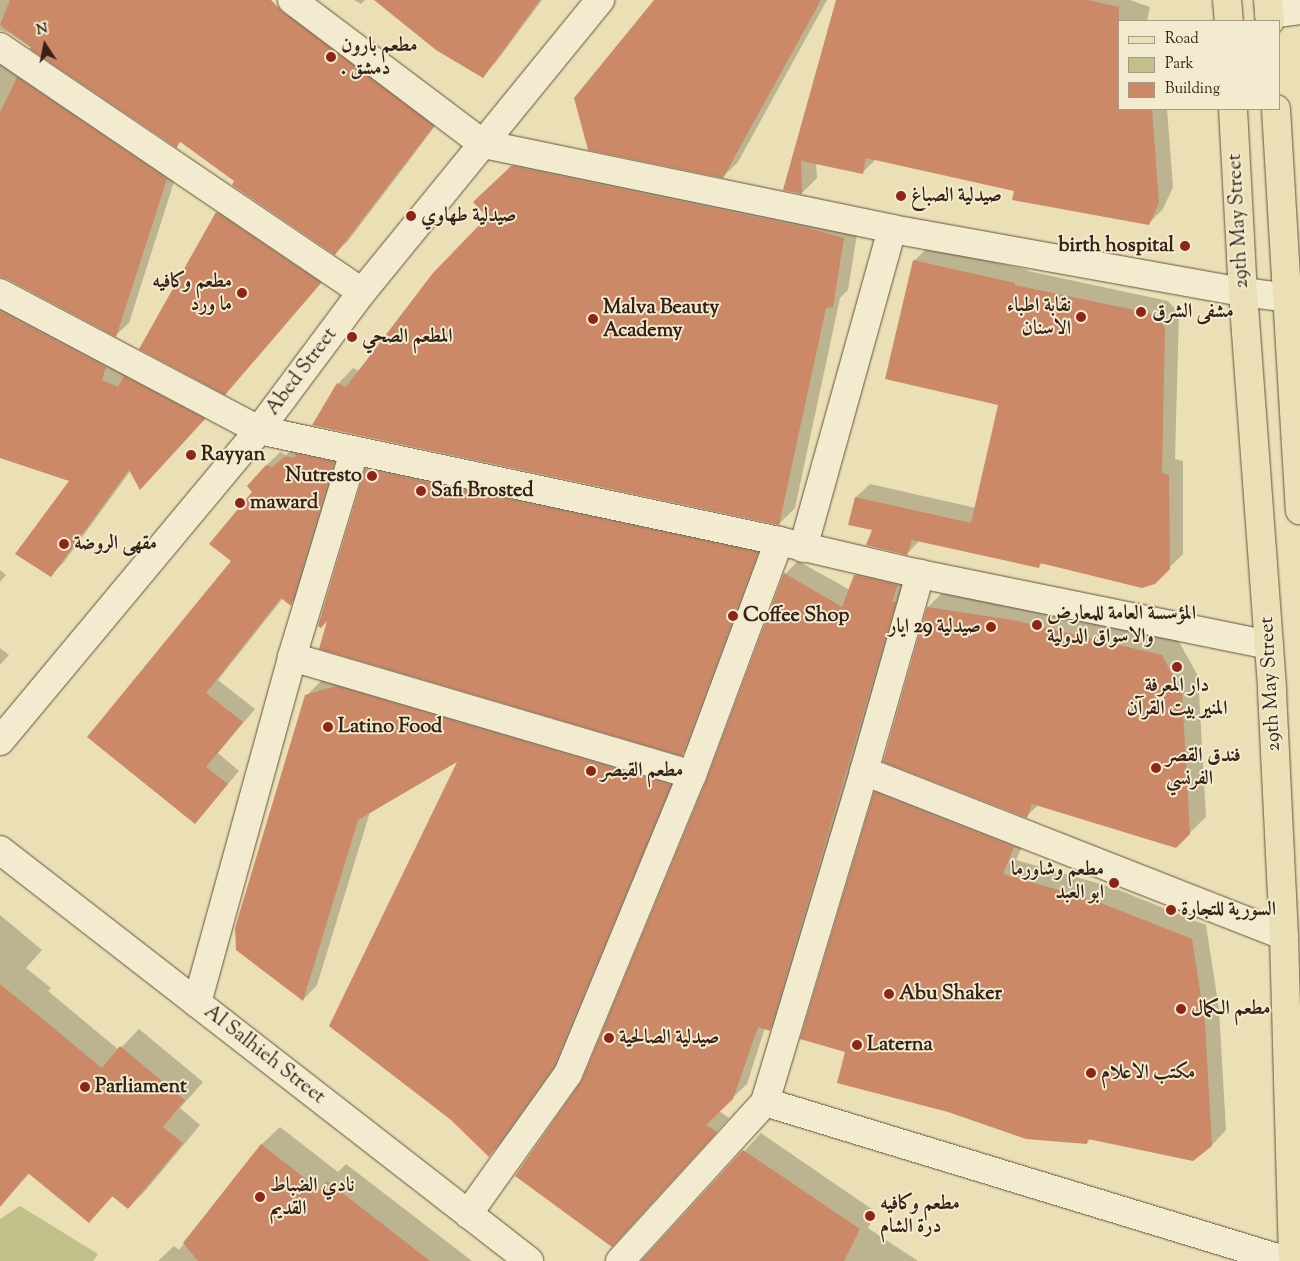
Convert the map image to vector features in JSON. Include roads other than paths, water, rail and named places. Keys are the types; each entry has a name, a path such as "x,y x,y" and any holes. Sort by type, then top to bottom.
{"main road":[{"path":"1228,0 1229,20"},
{"name":"29th May Street","path":"1233,110 1243,292 1269,645 1284,936 1293,1261"},
{"path":"1276,110 1294,297 1300,510"}],"street":[{"path":"292,0 483,144 892,229 1243,292 1294,297"},
{"name":"Abed Street","path":"0,741 259,430 362,292 600,0"},
{"path":"1269,12 1300,10"},
{"path":"0,47 362,292"},
{"path":"468,1214 568,1074 692,774 791,545 892,229"},
{"path":"0,293 259,430 920,574 1269,645"},
{"path":"197,1003 292,658 354,451"},
{"path":"620,1261 765,1102 864,771 920,574"},
{"path":"292,658 692,774"},
{"path":"864,771 1284,936"},
{"name":"Al Salhieh Street","path":"0,850 529,1261"},
{"path":"765,1102 1287,1261"}],"place":[{"name":"مطعم بارون . دمشق","path":"331,57"},
{"name":"صيدلية الصباغ","path":"901,196"},
{"name":"صيدلية طهاوي","path":"411,216"},
{"name":"birth hospital","path":"1185,246"},
{"name":"مطعم وكافيه ما ورد","path":"242,293"},
{"name":"مشفى الشرق","path":"1141,312"},
{"name":"نقابة اطباء الاسنان","path":"1081,317"},
{"name":"Malva Beauty Academy","path":"593,319"},
{"name":"المطعم الصحي","path":"352,337"},
{"name":"Rayyan","path":"191,455"},
{"name":"Nutresto","path":"372,476"},
{"name":"Safi Brosted","path":"421,491"},
{"name":"maward","path":"240,503"},
{"name":"مقهى الروضة","path":"64,544"},
{"name":"Coffee Shop","path":"733,616"},
{"name":"المؤسسة العامة للمعارض والاسواق الدولية","path":"1037,625"},
{"name":"صيدلية 29 ايار","path":"991,627"},
{"name":"دار المعرفة المنير بيت القرآن","path":"1177,667"},
{"name":"Latino Food","path":"328,727"},
{"name":"فندق القصر الفرنسي","path":"1156,768"},
{"name":"مطعم القيصر","path":"591,771"},
{"name":"مطعم وشاورما ابو العبد","path":"1114,883"},
{"name":"السورية للتجارة","path":"1171,910"},
{"name":"Abu Shaker","path":"889,994"},
{"name":"مطعم الكمال","path":"1181,1009"},
{"name":"صيدلية الصالحية","path":"609,1038"},
{"name":"Laterna","path":"857,1045"},
{"name":"مكتب الاعلام","path":"1091,1073"},
{"name":"Parliament","path":"85,1087"},
{"name":"نادي الضباط القديم","path":"260,1197"},
{"name":"مطعم وكافيه درة الشام","path":"870,1216"}]}
